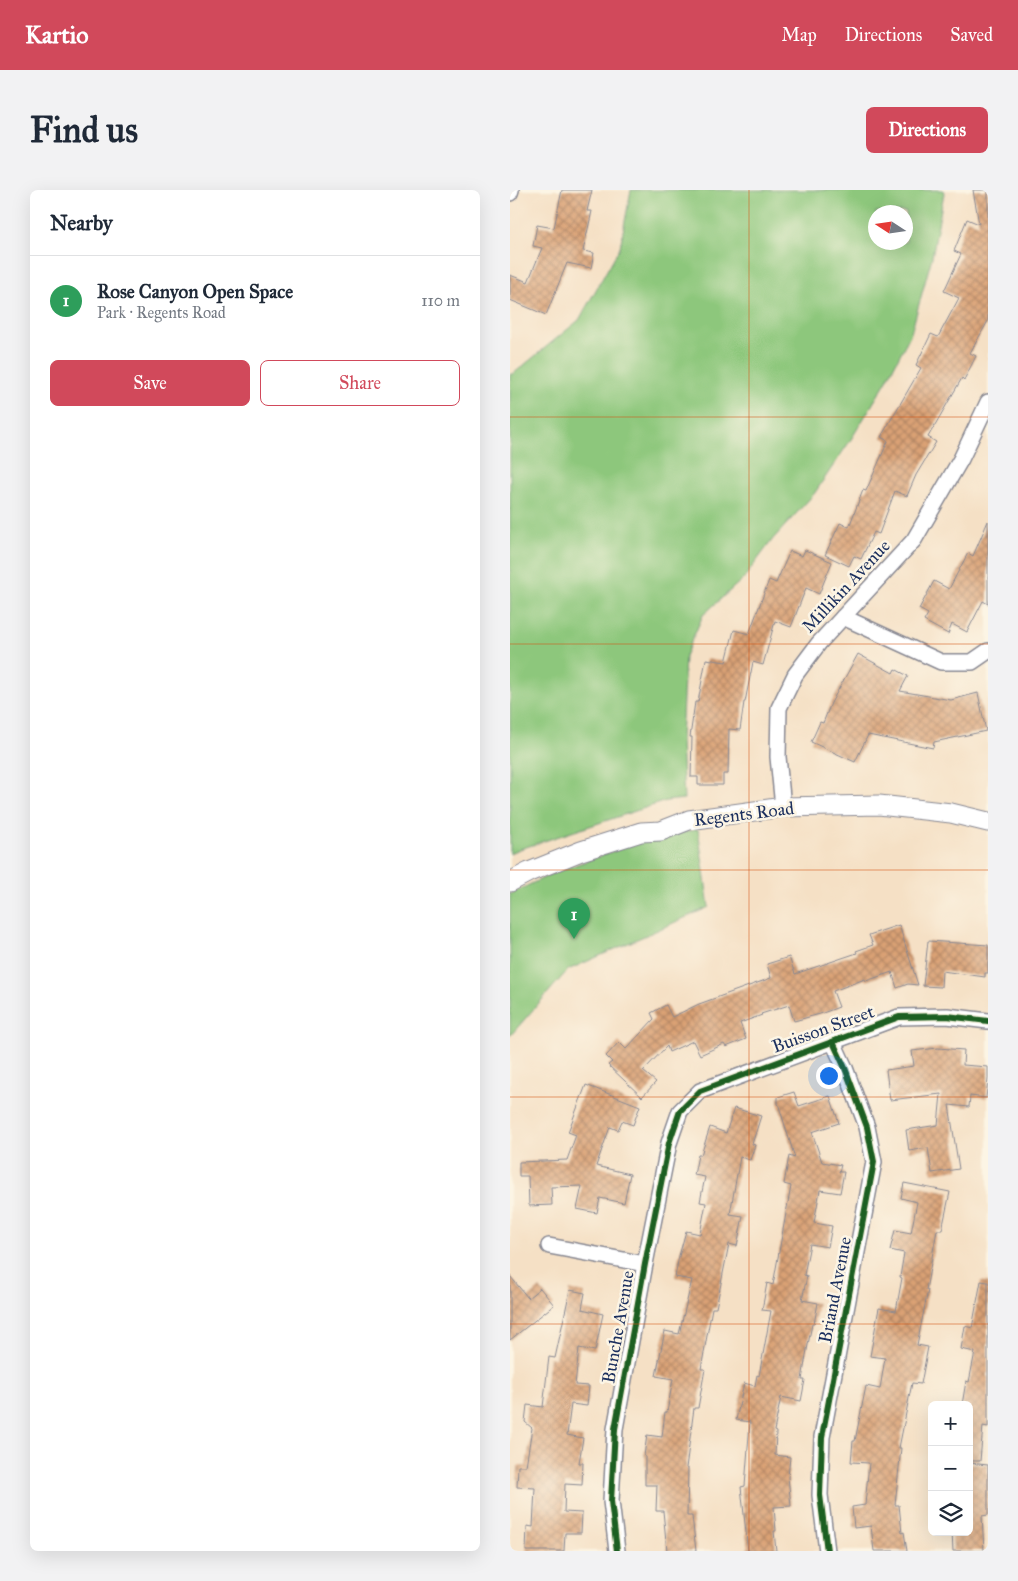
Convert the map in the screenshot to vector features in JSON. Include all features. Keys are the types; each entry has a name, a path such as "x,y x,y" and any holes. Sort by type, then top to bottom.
{"street":[{"name":"Millikin Avenue","path":"784,807 778,757 779,708 795,674 819,643 914,540 960,459 988,402"},
{"path":"843,617 941,662 972,662 988,651"},
{"name":"Regents Road","path":"510,882 529,872 581,851 641,832 661,831 688,820 784,807 879,805 951,813 988,822"},
{"name":"Buisson Street","path":"680,1111 700,1091 899,1017 947,1016 988,1021"},
{"name":"Briand Avenue","path":"827,1551 820,1495 822,1437 874,1162 867,1127 833,1042"},
{"name":"Bunche Avenue","path":"617,1551 612,1501 615,1429 669,1143 680,1111"},
{"path":"549,1246 645,1264"}],"green space":[{"path":"631,190 943,190 932,257 911,333 886,382 850,441 814,494 773,539 744,578 703,615 685,656 681,741 684,799 666,801 517,850 510,854 510,374 513,374 579,320 620,247"},
{"path":"698,829 709,907 568,970 510,1036 510,894 558,871 639,842"}],"building":[{"path":"562,190 592,190 587,211 592,211 583,251 594,253 591,268 567,263 546,315 510,300 510,275 528,282 542,248 533,246 537,225 554,228"},
{"path":"973,190 988,190 988,321 970,353 976,356 964,380 962,378 928,437 936,442 916,475 907,496 895,491 879,534 874,532 861,559 854,556 849,566 825,555 840,523 849,527 863,490 866,491 888,441 881,437 921,368 916,365 931,334 938,337 959,298 944,291 961,254 954,251 967,219 979,224"},
{"path":"988,521 988,604 983,601 967,632 952,624 948,634 924,621 928,614 919,609 934,581 949,589 968,553 973,556"},
{"path":"805,550 832,562 819,594 806,588 791,627 775,621 763,665 753,662 740,730 729,729 728,774 723,774 723,785 698,785 698,777 691,777 692,737 690,737 695,702 698,702 706,659 726,662 734,630 749,634 769,580 776,583 790,551 802,556"},
{"path":"858,654 893,673 895,669 908,676 900,691 951,700 978,693 986,731 934,742 933,748 868,735 855,762 811,742 820,722 823,723 831,703"},
{"path":"899,925 918,985 908,984 897,988 892,972 866,981 865,979 833,991 839,1007 820,1014 794,1021 789,1005 740,1023 746,1039 726,1047 724,1044 700,1055 693,1041 669,1052 667,1046 643,1071 656,1082 642,1097 608,1065 612,1062 606,1056 619,1042 626,1049 654,1019 651,1013 666,1005 672,1017 699,1004 771,978 767,964 789,957 795,974 857,953 856,951 873,945 869,935"},
{"path":"928,941 988,945 988,973 985,973 985,977 942,971 941,987 923,986"},
{"path":"938,1048 964,1050 963,1065 988,1067 988,1079 986,1098 970,1096 969,1107 949,1105 959,1169 932,1173 928,1148 909,1151 906,1130 938,1125 941,1094 890,1100 886,1070 914,1066 912,1051"},
{"path":"586,1085 640,1106 633,1125 622,1121 618,1130 610,1127 596,1166 630,1174 624,1203 600,1198 597,1213 577,1209 582,1186 551,1187 552,1205 529,1206 528,1176 519,1176 519,1162 567,1160 576,1135 568,1132"},
{"path":"794,1092 799,1106 830,1096 839,1123 812,1132 822,1162 841,1165 839,1172 844,1172 840,1193 820,1190 814,1223 832,1226 828,1247 810,1244 804,1275 807,1276 802,1300 818,1303 806,1355 802,1380 805,1380 801,1401 781,1397 774,1431 776,1432 775,1455 790,1457 788,1477 791,1506 774,1507 776,1551 748,1551 741,1487 745,1486 750,1422 736,1420 744,1383 755,1386 757,1375 759,1376 771,1311 762,1310 767,1283 773,1285 791,1186 784,1184 789,1156 795,1158 778,1103 778,1097"},
{"path":"734,1108 761,1116 752,1144 755,1145 750,1160 740,1157 730,1214 743,1216 737,1246 729,1244 716,1308 712,1308 701,1369 705,1369 698,1408 694,1408 686,1468 688,1468 687,1516 692,1516 696,1551 667,1551 663,1511 656,1511 657,1485 645,1485 644,1456 647,1435 662,1437 665,1412 667,1412 673,1379 656,1376 665,1331 679,1334 692,1280 675,1277 686,1231 700,1234 706,1203 700,1202 705,1177 694,1175 698,1155 701,1155 710,1127 726,1133"},
{"path":"904,1183 950,1192 942,1230 937,1230 917,1345 928,1347 921,1384 912,1383 899,1448 901,1448 895,1505 899,1505 902,1533 904,1532 907,1551 874,1551 871,1526 854,1528 852,1507 865,1505 869,1463 851,1462 853,1441 855,1441 866,1386 880,1389 885,1358 870,1356 879,1308 896,1311 904,1253 890,1250 895,1230 911,1233 917,1202 901,1198"},
{"path":"510,1276 528,1298 540,1288 554,1305 510,1340"},
{"path":"981,1281 988,1282 988,1427 983,1426 980,1461 973,1461 973,1401 963,1401 966,1381 969,1382 975,1352 961,1349 965,1326 972,1328"},
{"path":"570,1290 585,1293 582,1309 603,1314 595,1351 579,1348 575,1385 589,1386 587,1406 571,1404 567,1435 583,1438 579,1463 583,1463 582,1485 565,1484 564,1512 582,1513 581,1533 565,1533 564,1551 526,1551 527,1526 533,1527 535,1488 517,1487 518,1466 526,1466 532,1428 525,1422 527,1405 543,1407 549,1357 555,1358"},
{"path":"973,1463 988,1465 988,1515 982,1516 984,1551 953,1551 952,1536 973,1536"}],"cycle path":[{"path":"617,1551 611,1501 615,1429 669,1143 680,1111 700,1091 899,1017 947,1016 988,1021"},
{"path":"827,1551 820,1495 822,1437 874,1162 867,1127 833,1042"}],"place":[{"name":"Rose Canyon Open Space","path":"574,939"}]}
